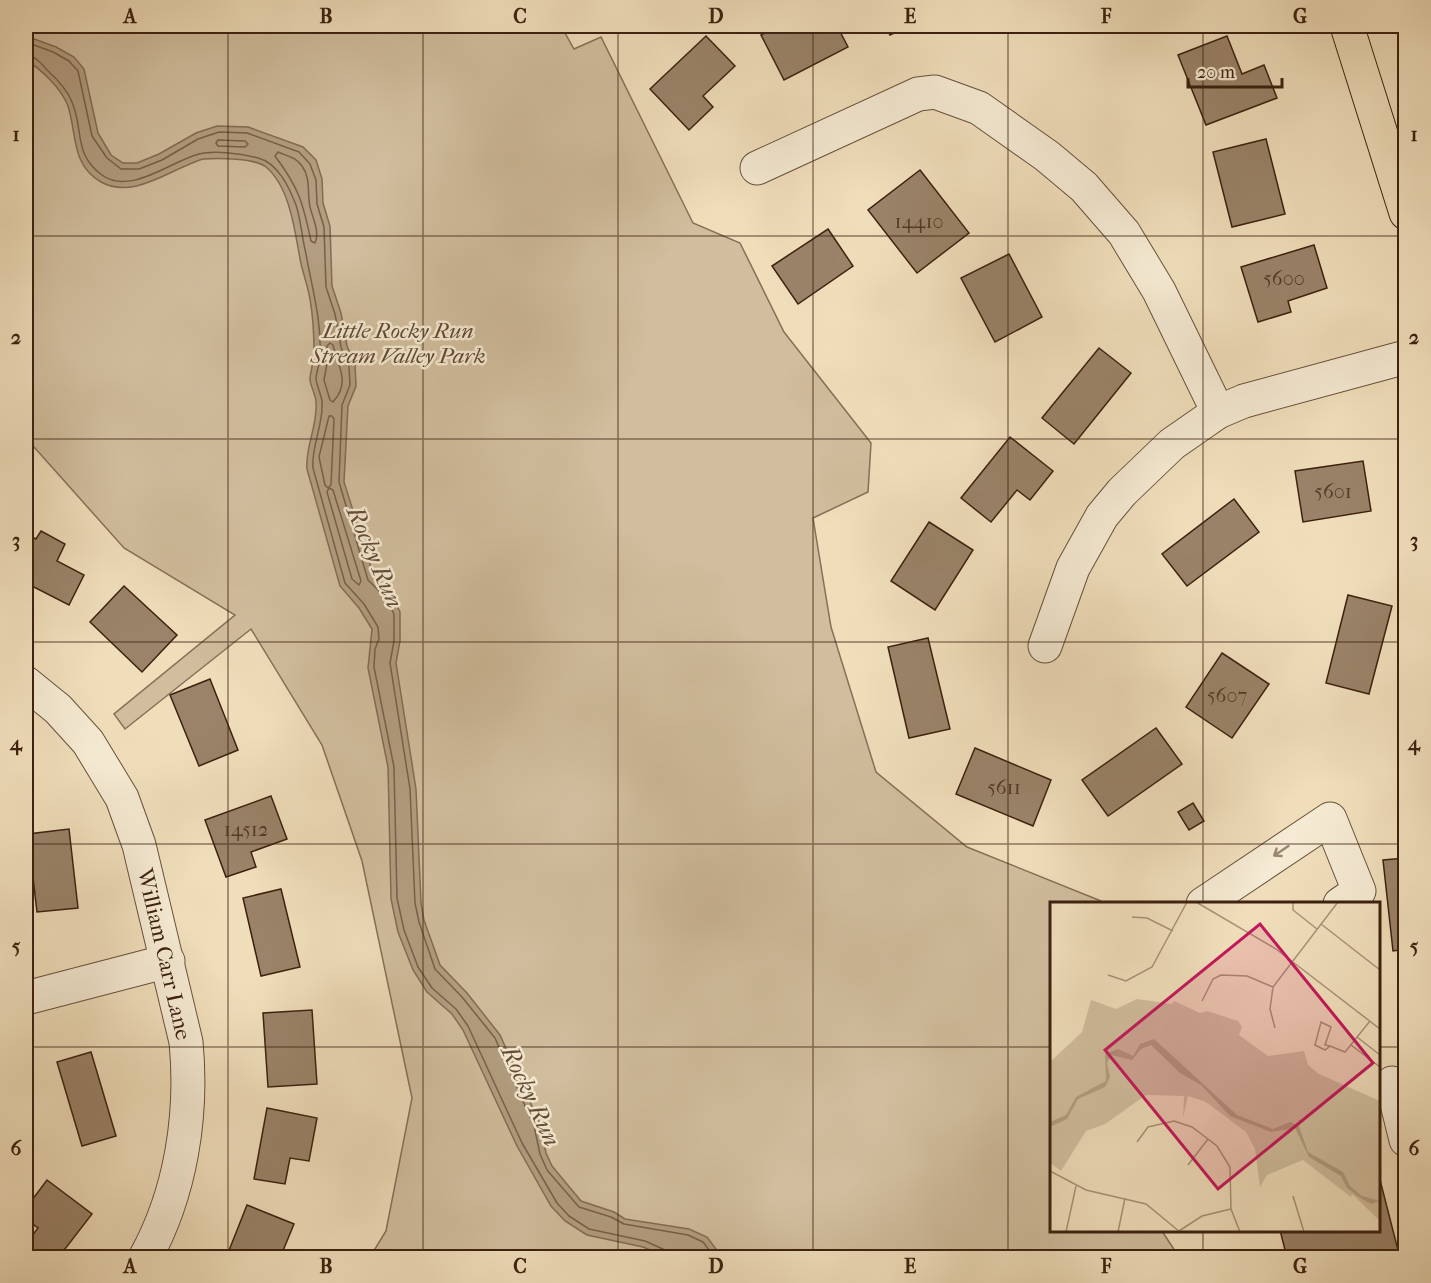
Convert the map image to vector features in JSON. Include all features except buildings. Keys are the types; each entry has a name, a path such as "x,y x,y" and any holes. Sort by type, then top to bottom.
{"main road":[{"path":"1347,26 1406,213"}],"street":[{"path":"757,168 918,94 935,92 979,108 1047,156 1084,187 1124,233 1159,291 1218,412"},
{"path":"1045,646 1072,568 1102,516 1122,492 1172,444 1218,412 1244,401 1406,357"},
{"name":"William Carr Lane","path":"26,683 58,709 88,742 122,798 139,844 186,1041 188,1065 186,1126 182,1154 165,1214 145,1257"},
{"path":"1205,902 1330,819 1359,891 1342,902"},
{"path":"26,998 168,962"},
{"path":"1392,1082 1406,1140"}],"green space":[{"name":"Little Rocky Run Stream Valley Park","path":"26,26 561,26 574,49 601,37 693,223 740,243 784,332 871,443 868,492 813,518 831,627 876,772 967,847 1101,901 1050,902 1050,1232 1163,1232 1179,1257 370,1257 386,1231 412,1098 362,861 322,745 251,629 125,729 114,714 235,615 124,548 26,438"}],"water":[{"name":"Rocky Run","path":"26,36 56,47 74,57 84,69 98,133 111,155 123,163 137,163 159,154 196,133 217,126 248,127 303,147 316,160 322,179 323,203 330,226 332,286 341,313 347,346 355,365 356,386 348,406 344,482 374,577 391,594 400,612 400,641 396,663 416,789 421,903 424,920 440,965 467,993 500,1035 540,1124 546,1153 552,1166 581,1201 614,1212 625,1219 689,1229 707,1237 722,1257 668,1257 643,1247 587,1235 565,1221 551,1206 517,1146 463,1030 452,1014 427,992 413,970 398,932 391,899 388,767 368,668 372,629 359,608 340,586 307,469 316,411 316,399 310,380 314,353 313,319 291,212 281,187 274,176 261,164 227,159 201,160 153,181 132,187 122,188 101,182 84,167 80,158 65,99 50,80 26,60"}]}
